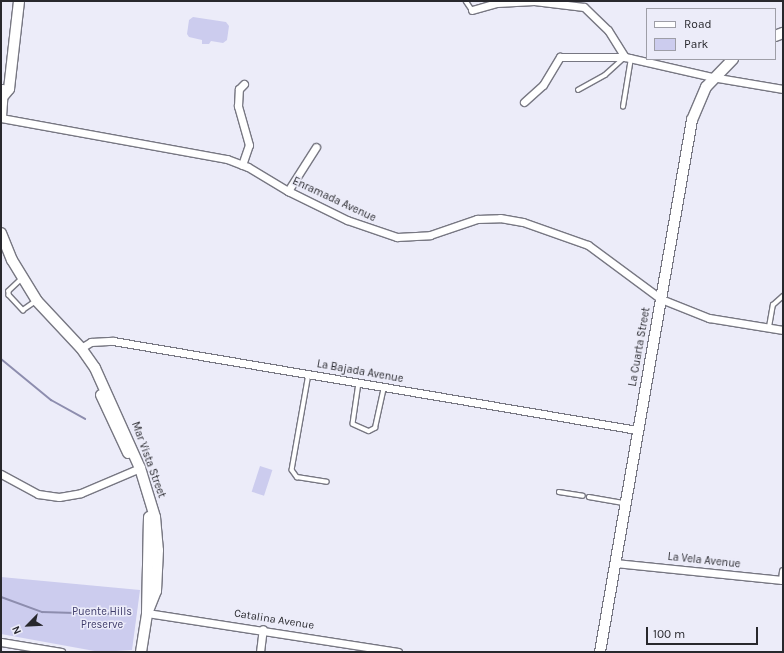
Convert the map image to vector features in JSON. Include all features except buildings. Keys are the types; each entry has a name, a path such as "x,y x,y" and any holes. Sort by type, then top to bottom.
{"street":[{"path":"1,117 4,95 2,87 6,60 10,39 14,31 19,1"},
{"path":"472,10 497,3 534,1 584,8 608,30 628,57"},
{"path":"524,102 543,85 560,57 628,57 712,77 783,89"},
{"name":"La Cuarta Street","path":"600,652 637,430 692,120 699,98 712,77 732,60"},
{"path":"242,165 249,145 238,106 238,89 244,84"},
{"name":"Enramada Avenue","path":"1,117 227,159 242,165 288,191 347,220 397,237 430,235 477,218 500,218 523,222 588,245 661,299 709,318 783,330"},
{"path":"288,191 316,147"},
{"name":"Mar Vista Street","path":"1,233 22,279 37,300 81,348 96,368 138,469 155,517 158,550 156,590 146,612 141,652"},
{"name":"La Bajada Avenue","path":"81,348 91,342 113,341 637,430"},
{"path":"1,474 38,494 59,497 81,493 138,469"},
{"name":"La Vela Avenue","path":"615,564 782,580 783,571"},
{"name":"Catalina Avenue","path":"146,612 264,629 398,652"},
{"path":"260,652 264,629"},
{"path":"1,642 61,652"}],"lane":[{"path":"466,1 472,10"},
{"path":"578,90 605,75 628,57"},
{"path":"623,106 628,57"},
{"path":"22,279 9,291 9,294 23,310 37,300"},
{"path":"769,327 773,305 783,296"},
{"path":"309,374 292,470 298,477 327,482"},
{"path":"358,383 353,424 369,431 375,428 384,387"},
{"path":"560,492 583,496"},
{"path":"589,497 625,504"}],"green space":[{"path":"193,17 226,22 229,26 227,40 223,43 211,41 209,44 202,44 202,40 189,37 187,34 189,20"},
{"path":"260,466 272,470 264,496 252,492"},
{"name":"Puente Hills Preserve","path":"1,577 140,590 132,650 100,652 1,634"}],"waterway":[{"path":"1,359 51,400 85,419"},
{"path":"1,597 42,612 108,614 124,607"}]}
